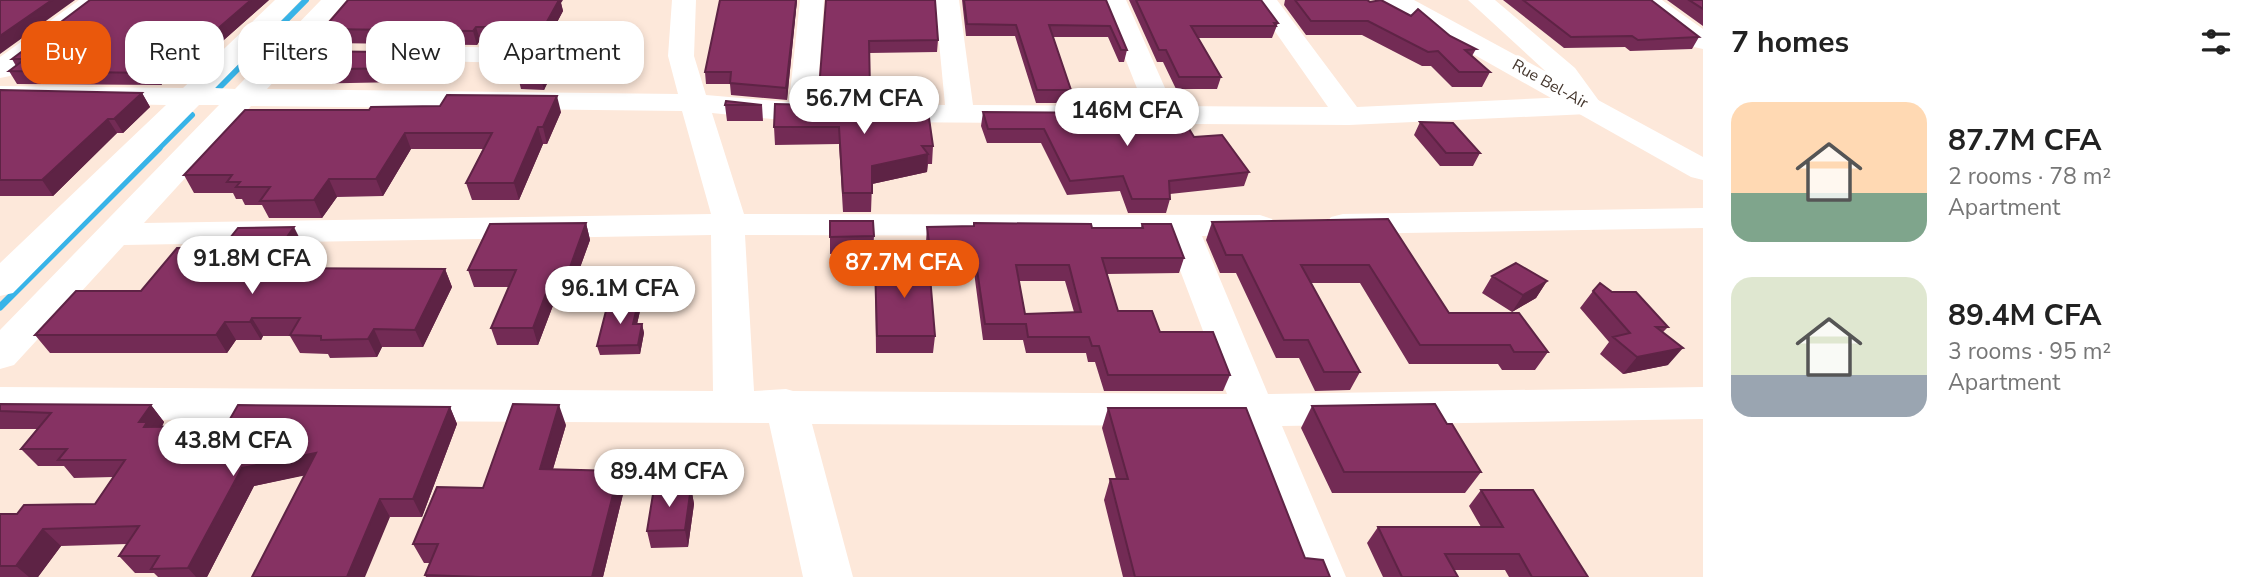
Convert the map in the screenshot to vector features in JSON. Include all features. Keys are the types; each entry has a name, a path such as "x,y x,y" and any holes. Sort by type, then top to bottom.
{"main road":[{"name":"Rue Bel-Air","path":"1395,0 1703,170"}],"street":[{"path":"0,70 95,0"},
{"path":"0,284 289,0"},
{"path":"0,355 245,97 299,53 335,0"},
{"path":"684,0 681,56 727,206 734,405"},
{"path":"802,113 812,0"},
{"path":"947,0 960,113"},
{"path":"1114,0 1162,115"},
{"path":"1265,0 1349,116"},
{"path":"1480,0 1565,74 1588,105"},
{"path":"1646,0 1703,41"},
{"path":"0,94 694,103 802,113 1349,116 1588,105"},
{"path":"113,234 727,224 1181,227 1703,218"},
{"path":"1181,227 1321,577"},
{"path":"0,403 786,405 1256,410 1703,403"},
{"path":"786,405 828,577"}],"building":[{"path":"0,0 52,0 21,21 0,36"},
{"path":"90,0 251,0 224,23 224,21 125,21 125,73 111,72 111,21 62,21"},
{"path":"348,0 559,0 547,21 479,21 479,27 473,31 465,31 465,21 366,21 366,30 352,29 352,21 330,21"},
{"path":"720,0 796,0 786,88 730,83 731,72 705,72"},
{"path":"826,0 935,0 938,40 869,41 870,89 819,89"},
{"path":"964,0 1106,0 1127,50 1121,50 1110,26 1049,25 1071,90 1037,90 1016,25 967,24"},
{"path":"1136,0 1261,0 1278,23 1274,23 1276,26 1191,26 1221,77 1179,77 1166,50 1159,50"},
{"path":"1295,0 1381,0 1411,16 1418,9 1450,36 1476,49 1465,50 1490,72 1459,72 1438,51 1428,52 1368,21 1311,21"},
{"path":"1523,0 1651,0 1699,37 1638,40 1632,36 1571,37"},
{"path":"1689,0 1703,0 1703,9"},
{"path":"21,52 21,59 12,59"},
{"path":"352,52 366,52 366,69 352,69"},
{"path":"21,62 21,71 9,71"},
{"path":"0,90 142,93 114,119 108,119 42,180 0,180"},
{"path":"447,95 557,96 543,127 538,127 514,183 466,183 492,133 405,133 376,179 329,179 314,200 260,201 270,187 236,187 240,182 227,182 232,175 184,175 245,110 369,110 371,107 440,106"},
{"path":"726,101 762,105 725,105"},
{"path":"775,104 905,107 906,112 928,111 933,146 922,146 928,154 872,166 872,193 843,193 839,127 774,127"},
{"path":"983,112 1128,113 1131,119 1181,116 1194,137 1222,135 1249,172 1169,181 1170,199 1132,199 1123,176 1070,181 1044,129 988,129"},
{"path":"1420,122 1453,123 1480,153 1446,153"},
{"path":"1388,219 1449,313 1519,313 1548,352 1514,352 1510,345 1420,345 1369,265 1301,265 1360,372 1324,372 1308,340 1284,340 1242,255 1226,255 1212,222"},
{"path":"830,221 873,221 874,236 830,237"},
{"path":"586,223 569,270 555,270 533,328 491,328 516,270 468,270 490,224"},
{"path":"974,223 1091,224 1092,228 1143,228 1142,224 1171,224 1184,258 1102,258 1118,311 1152,311 1160,332 1213,332 1230,375 1108,375 1099,346 1092,346 1089,337 1028,337 1026,324 985,324 975,256 931,257 927,227 974,226","holes":["1016,265 1069,265 1081,312 1025,314"]},
{"path":"294,227 265,268 445,269 415,330 374,329 368,339 321,340 321,336 290,335 300,318 252,318 250,322 225,322 216,335 35,335 76,291 141,291 177,248 222,248 238,228"},
{"path":"1516,263 1547,281 1523,295 1492,276"},
{"path":"875,264 929,264 935,336 877,336"},
{"path":"1600,283 1612,292 1636,292 1668,327 1656,327 1683,348 1637,357 1613,337 1630,333 1593,291"},
{"path":"608,303 638,303 633,324 642,324 638,345 597,346"},
{"path":"0,404 151,405 139,422 147,422 144,427 226,426 238,405 450,407 413,499 380,499 347,577 252,577 316,453 242,468 188,568 151,569 159,556 119,556 139,526 43,529 16,566 0,566 0,514 17,514 24,505 95,504 125,460 58,460 67,449 21,449 51,413 0,411"},
{"path":"513,404 559,405 540,469 619,471 592,577 425,575 438,544 413,544 437,487 483,488"},
{"path":"1435,404 1447,424 1452,424 1481,472 1344,472 1312,406"},
{"path":"1108,408 1246,408 1305,558 1323,560 1330,577 1135,577 1110,479 1128,479"},
{"path":"691,487 685,530 647,531 654,488"},
{"path":"1481,490 1533,490 1588,577 1532,577 1519,554 1445,554 1458,577 1402,577 1378,527 1503,527"}],"waterway":[{"path":"215,92 306,0"},
{"path":"0,307 192,115"}]}
